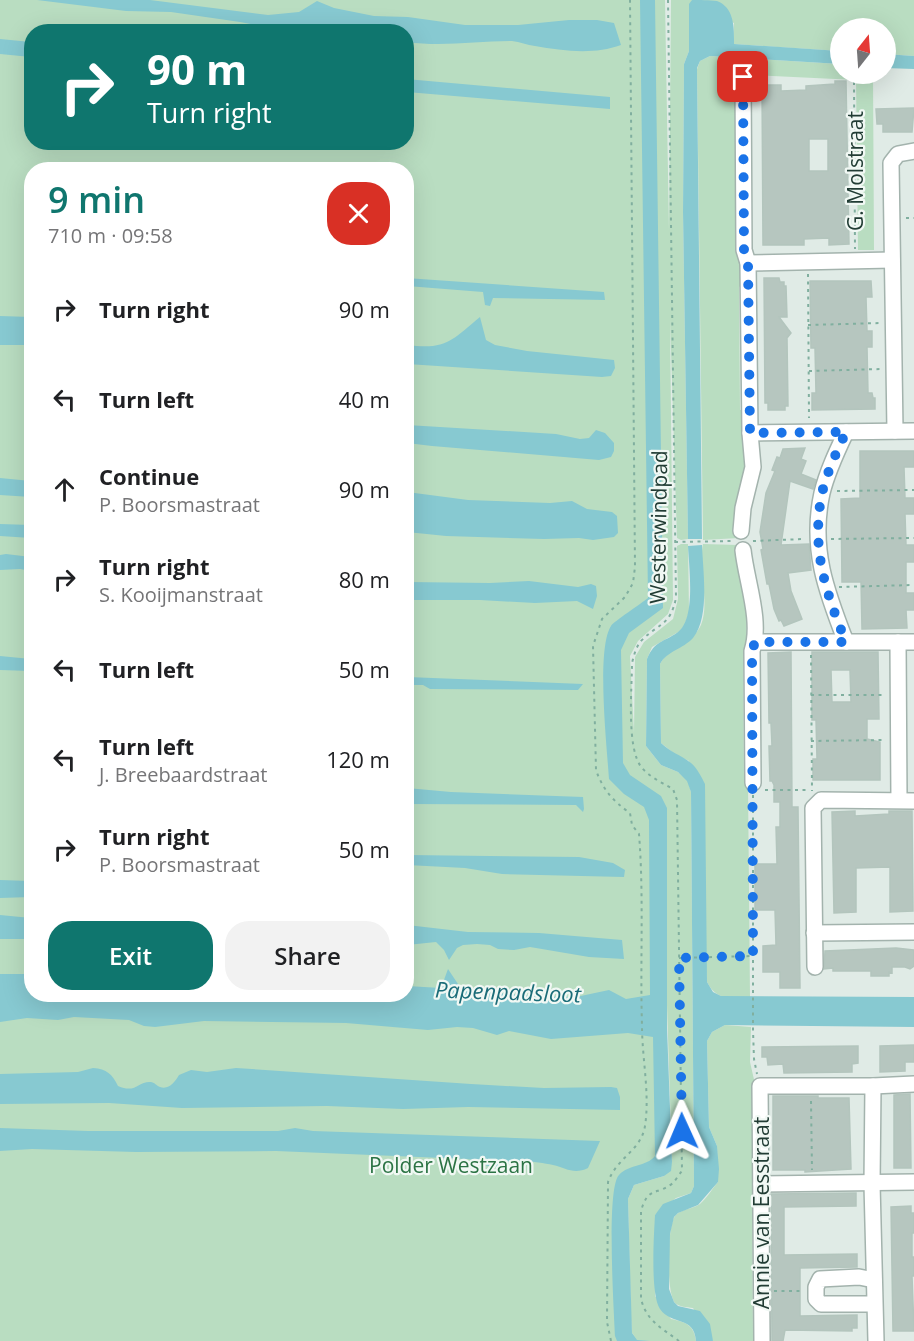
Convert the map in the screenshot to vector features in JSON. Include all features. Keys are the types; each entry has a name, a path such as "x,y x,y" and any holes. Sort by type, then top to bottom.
{"street":[{"path":"743,77 744,250 748,263 750,433 753,467 743,508 741,540 754,611 753,786"},
{"name":"G. Molstraat","path":"895,432 891,163 898,154 914,152"},
{"name":"G. Molstraat","path":"748,263 892,260"},
{"path":"846,432 823,491 818,516 818,538 825,589 846,642"},
{"path":"750,433 914,432"},
{"path":"755,642 914,642"},
{"path":"815,967 813,808 816,796 906,801 898,740 898,642"},
{"path":"814,933 914,933"},
{"path":"760,1086 914,1084"},
{"name":"Annie van Eesstraat","path":"760,1086 762,1341"},
{"path":"873,1086 872,1184 876,1341"},
{"path":"761,1184 914,1182"},
{"path":"874,1280 859,1277 820,1279 816,1291 816,1299 821,1304 874,1304"}],"path":[{"path":"612,1341 607,1322 608,1182 612,1170 640,1143 645,1126 646,1102 642,1039 639,834 632,825 630,813 614,802 602,787 596,770 593,646 602,619 625,597 633,583 635,567 630,0"},
{"name":"Westerwindpad","path":"668,0 676,598 669,619 642,640 632,663 632,740 635,757 641,767 673,789 677,801 682,1171 673,1183 645,1198 641,1212 641,1299 643,1308 655,1324 679,1341"},
{"name":"G. Molstraat","path":"854,84 855,261"},
{"path":"808,262 809,432"},
{"path":"808,325 893,323"},
{"path":"809,371 893,369"},
{"path":"823,491 914,490"},
{"path":"675,542 741,540"},
{"path":"825,589 914,585"},
{"path":"760,1086 754,1059 753,1030 753,786 816,796 812,741 811,642"},
{"path":"811,695 898,694"},
{"path":"812,741 898,740"},
{"path":"679,958 753,956"},
{"path":"811,1086 812,1184"},
{"path":"762,1292 816,1291"}],"green space":[{"name":"Polder Westzaan","path":"0,0 665,0 669,231 671,0 914,0 914,56 896,55 896,18 830,18 830,50 733,44 734,23 689,4 689,51 684,64 683,212 688,539 677,538 670,319 673,600 668,614 638,641 630,656 634,733 635,657 644,642 673,619 678,599 677,546 688,544 689,612 685,624 680,631 652,647 647,659 646,746 661,765 678,772 688,781 691,792 694,1186 691,1193 676,1198 655,1215 655,1296 671,1319 685,1323 696,1341 0,1341","holes":["667,1005 672,1162 664,1176 634,1185 628,1199 631,1320 632,1333 636,1338 627,1328 627,1188 665,1163"]},
{"path":"710,56 830,63 830,79 749,75 749,71 736,70 736,243 743,284 739,287 740,410 744,410 749,464 739,538 703,540 697,69 700,61"},
{"path":"856,84 873,84 874,250 858,250"},
{"path":"703,544 738,545 747,609 746,650 743,652 744,783 748,783 750,998 720,996 707,982 689,761 676,755 661,743 660,664 669,653 692,637 701,625 704,607"},
{"path":"725,1025 751,1027 750,1062 755,1084 755,1183 752,1188 753,1341 713,1341 693,1308 675,1303 670,1287 669,1246 672,1222 680,1212 700,1204 718,1182 717,1146 709,1127 707,1041 712,1032"}],"water":[{"path":"37,0 150,0 268,15 299,12 317,1 334,8 374,16 408,17 465,25 518,25 597,20 614,23 621,45 600,50 567,51 512,41 420,43 414,43 414,24 251,24 171,12 126,11"},
{"path":"640,0 655,0 663,608 629,633 621,650 623,763 630,775 661,796 667,808 667,1028 672,1162 671,1171 664,1176 634,1185 628,1199 632,1333 637,1340 650,1341 617,1341 615,1336 612,1225 615,1185 619,1175 655,1156 653,1037 628,1033 551,1039 509,1031 497,1035 473,1028 428,1030 346,1023 204,1021 155,1027 144,1026 129,1020 74,1017 58,1020 27,1018 0,1022 0,974 24,974 24,1002 414,1002 414,986 441,988 448,969 462,990 576,997 609,990 626,999 650,995 649,820 644,807 624,794 609,779 603,676 604,655 611,626 648,598"},
{"path":"692,0 717,1 723,4 732,20 734,44 830,50 830,63 710,56 700,61 697,68 702,539 688,539 683,212 684,64 689,51 689,4"},
{"path":"0,39 24,41 24,56 0,54"},
{"path":"896,55 914,56 914,69 896,68"},
{"path":"414,80 610,97 610,109 414,93"},
{"path":"414,279 604,292 605,300 493,298 490,306 485,305 483,292 414,287"},
{"path":"0,316 24,317 24,345 0,345"},
{"path":"480,317 486,340 495,345 527,351 614,360 615,368 611,376 602,377 414,364 414,346 440,345 462,332"},
{"path":"414,425 556,434 580,439 589,438 596,430 605,433 614,443 614,451 611,457 599,460 414,444"},
{"path":"0,478 24,480 24,497 0,495"},
{"path":"414,493 468,500 550,503 572,501 587,509 612,512 617,516 618,533 614,537 593,540 446,536 414,533"},
{"path":"0,524 24,525 24,538 0,536"},
{"path":"702,545 704,606 702,618 693,638 667,656 660,664 661,743 693,765 705,784 707,982 713,992 721,996 914,997 914,1027 725,1025 712,1032 707,1041 709,1127 717,1146 718,1182 698,1205 674,1217 670,1234 669,1289 678,1306 700,1311 710,1324 713,1341 696,1341 691,1327 670,1318 660,1309 655,1291 653,1264 655,1215 663,1204 691,1193 694,1186 691,792 687,781 678,772 661,765 646,746 647,659 656,645 678,632 684,625 690,592 688,546"},
{"path":"0,555 24,556 24,570 0,570"},
{"path":"529,581 578,587 591,584 596,586 597,596 593,609 577,601 535,603 414,600 414,582"},
{"path":"0,656 24,658 24,671 0,670"},
{"path":"414,677 583,684 578,690 430,689 423,685 414,685"},
{"path":"414,789 583,797 583,812 576,805 414,804"},
{"path":"414,855 579,857 613,863 625,870 624,877 502,874 465,868 414,865"},
{"path":"0,880 24,881 24,897 0,898"},
{"path":"0,915 24,917 24,939 0,939"},
{"path":"414,926 468,932 539,933 622,940 624,959 589,957 530,947 514,950 498,949 490,945 477,944 457,948 449,960 444,950 436,942 414,944"},
{"path":"93,1068 105,1071 111,1075 118,1086 129,1089 147,1082 166,1087 174,1083 179,1075 191,1070 207,1072 236,1068 544,1088 611,1087 617,1088 620,1110 468,1107 403,1109 327,1106 182,1108 109,1103 0,1104 0,1074 78,1072"},
{"path":"0,1128 88,1131 278,1131 295,1128 313,1131 600,1141 588,1168 574,1171 529,1162 515,1162 493,1167 467,1159 276,1151 136,1152 32,1149 0,1151"}],"building":[{"path":"846,84 849,244 829,245 829,238 804,239 804,245 763,245 762,85 781,85 781,91 806,90 806,86","holes":["809,139 828,139 828,171 809,171"]},
{"path":"914,108 912,132 883,132 883,124 877,124 876,109"},
{"path":"764,278 779,278 780,282 784,282 786,286 787,317 779,317 791,333 787,338 788,406 785,406 785,410 768,410 768,403 765,403"},
{"path":"810,281 871,281 872,297 866,297 867,331 872,331 872,347 867,347 868,393 872,393 875,398 875,409 812,410 812,393 816,393 815,348 811,348"},
{"path":"805,448 801,459 806,461 801,474 816,480 813,489 790,481 781,545 809,544 811,570 788,573 791,591 802,619 784,626 774,609 769,584 767,584 760,532 766,493 775,471 772,470 777,457 780,458 783,449"},
{"path":"860,451 914,451 914,467 904,467 905,498 914,498 914,514 905,514 906,545 914,545 914,562 906,562 906,593 914,593 914,610 906,610 907,628 862,629 861,582 842,582 841,499 860,498"},
{"path":"791,652 792,807 798,807 800,988 780,988 780,972 763,972 763,946 776,945 775,910 755,910 755,864 777,864 776,827 780,827 780,802 774,802 774,785 770,781 769,746 772,746 771,723 769,723 768,653"},
{"path":"812,652 878,652 879,719 867,719 867,739 880,742 880,780 813,780 813,759 817,759 816,720 812,720","holes":["831,670 850,670 851,702 832,702"]},
{"path":"855,811 855,816 889,814 889,811 912,811 913,911 890,912 890,867 856,868 856,912 834,913 832,812"},
{"path":"896,948 914,950 914,966 910,969 892,967 892,973 889,972 889,976 871,976 871,971 824,969 825,951"},
{"path":"914,1045 914,1062 905,1062 905,1071 880,1072 880,1046"},
{"path":"858,1046 858,1063 852,1064 852,1072 784,1073 783,1064 768,1065 767,1057 762,1057 762,1047"},
{"path":"910,1094 911,1168 894,1168 894,1095"},
{"path":"773,1096 849,1098 851,1169 805,1172 805,1170 773,1170"},
{"path":"856,1193 856,1206 784,1207 784,1255 857,1254 857,1267 800,1268 800,1316 857,1315 857,1328 852,1328 852,1331 785,1330 783,1341 772,1341 771,1194"},
{"path":"911,1206 911,1213 914,1213 912,1257 914,1257 914,1276 912,1276 914,1331 893,1331 891,1207"}],"route":[{"path":"682,1131 679,958 753,956 752,651 755,642 846,642 825,589 818,538 818,516 823,491 846,432 750,433 748,263 744,250 743,77"}],"water label":[{"name":"Papenpadsloot","path":"508,991"}]}
